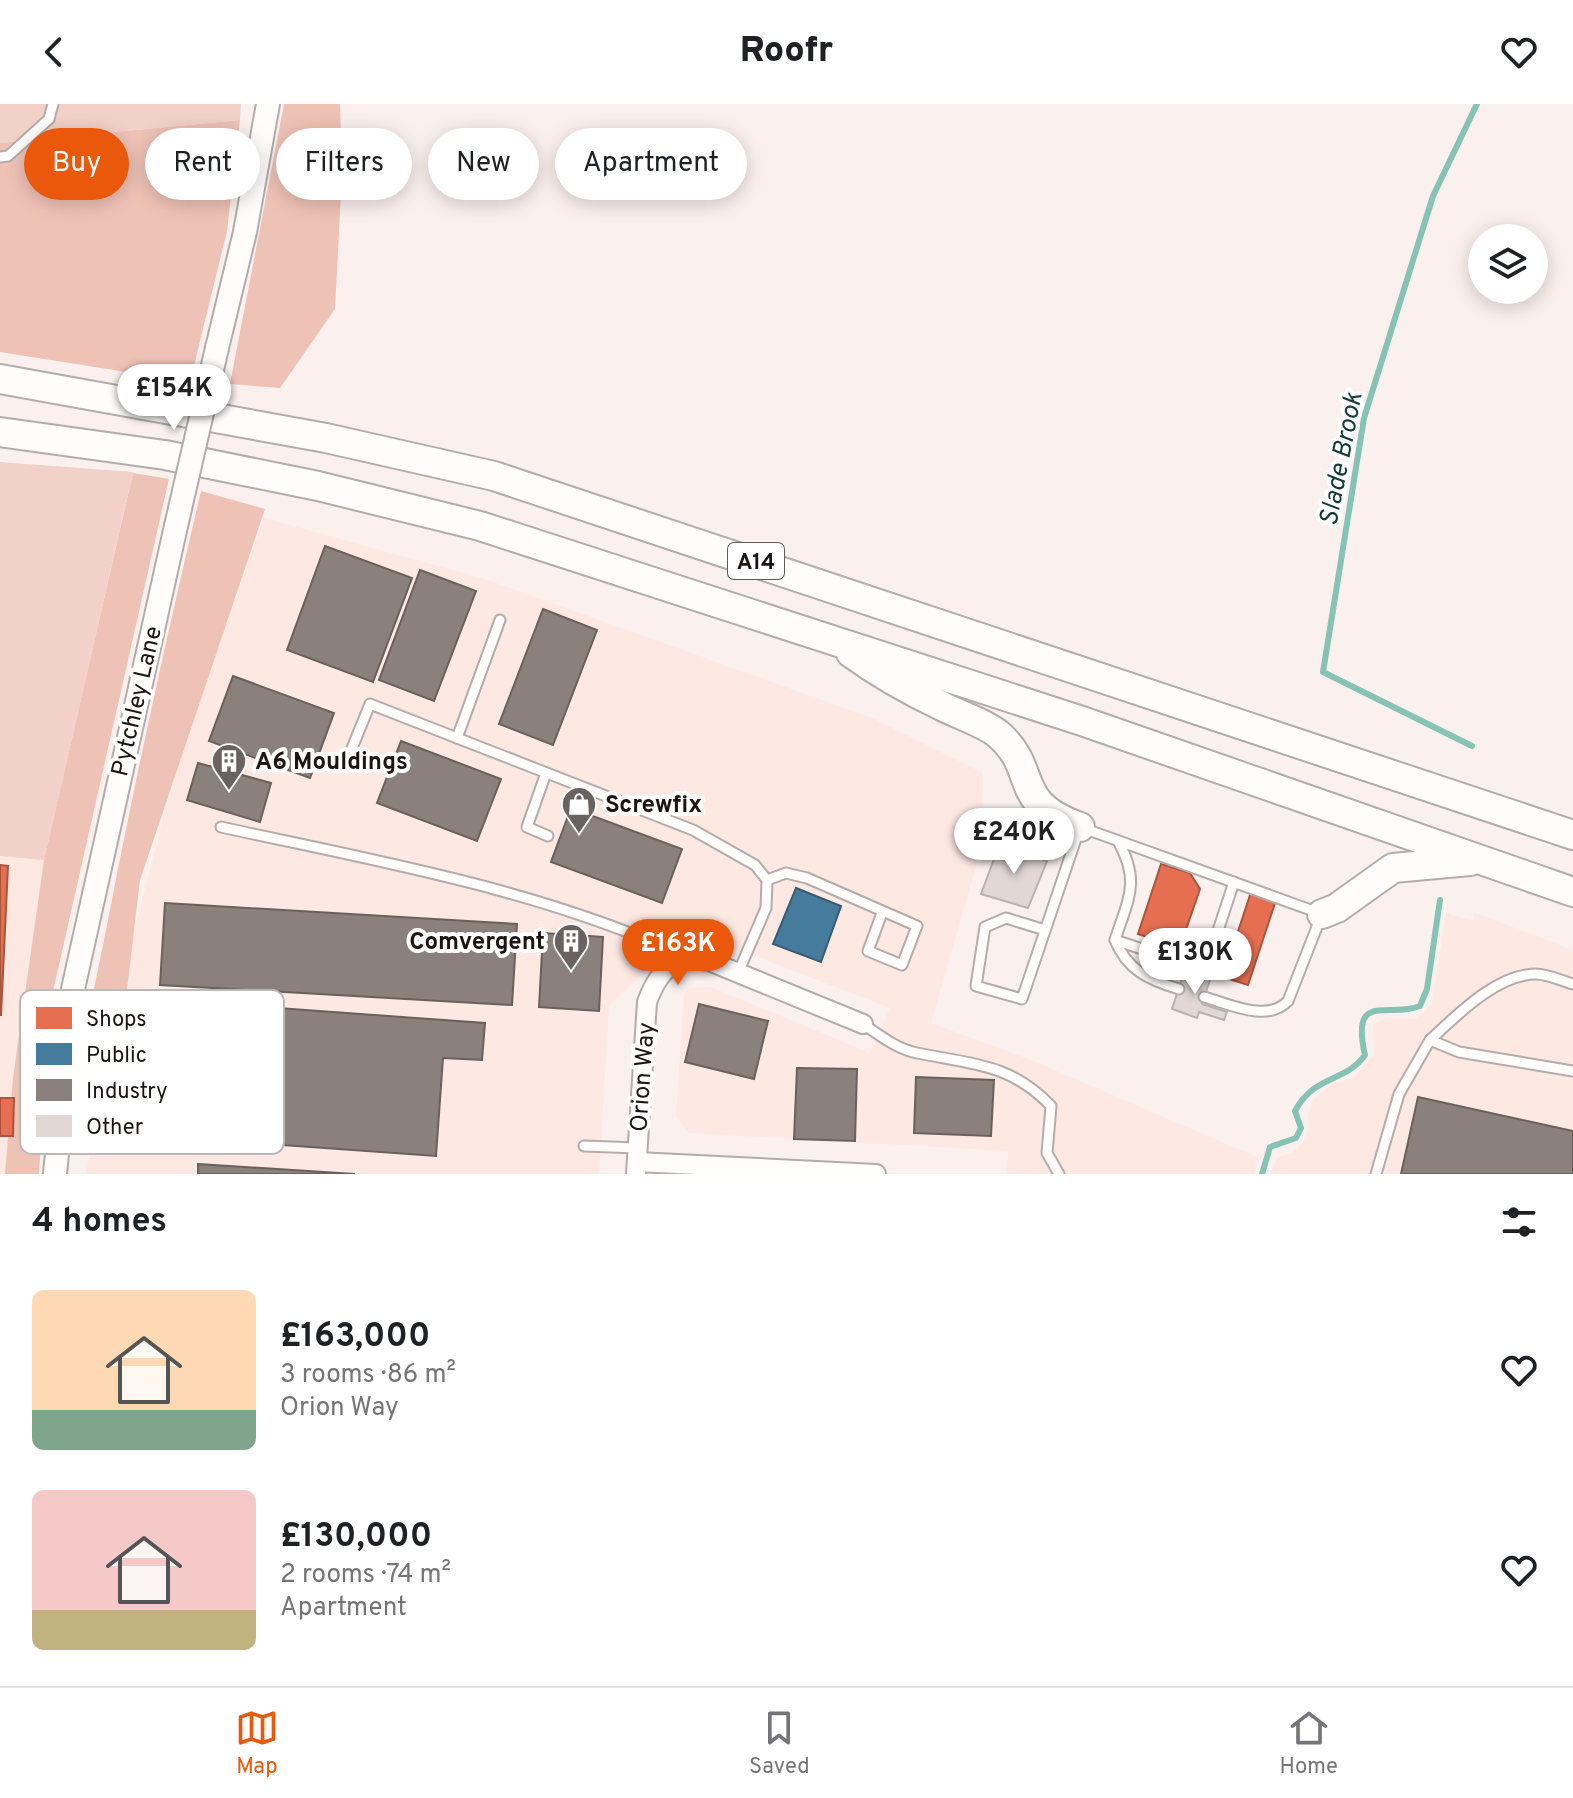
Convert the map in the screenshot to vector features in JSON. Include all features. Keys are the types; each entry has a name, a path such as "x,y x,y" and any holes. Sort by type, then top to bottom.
{"highway":[{"name":"A14","path":"0,379 326,438 494,476 1573,835"},
{"name":"A14","path":"0,432 165,455 318,486 480,526 827,636 1573,892"},
{"path":"827,636 891,681 997,733 1012,751 1034,801 1058,820 1080,827"},
{"path":"1322,914 1337,908 1393,868 1483,860"}],"street":[{"name":"Pytchley Lane","path":"73,990 245,232 268,104"},
{"path":"687,957 709,961 863,1024"},
{"name":"Orion Way","path":"687,957 666,969 654,982 647,1002 637,1161 876,1174"},
{"name":"Pytchley Lane","path":"55,1174 57,1154"}],"lane":[{"path":"0,157 8,156 49,119 53,104"},
{"path":"457,738 500,620"},
{"path":"346,763 370,704 693,830 755,865 767,880 766,908 738,973"},
{"path":"546,773 527,827 548,836"},
{"path":"221,827 506,890 623,928 687,957"},
{"path":"1045,930 1006,918 985,927 976,986 1022,999 1080,827 1322,914 1288,1001 1281,1009 1259,1012 1204,997"},
{"path":"1118,841 1130,861 1134,882 1115,940 1125,959 1138,973 1179,989"},
{"path":"767,880 786,873 807,878 917,926 902,965 868,951 882,913"},
{"path":"1115,940 1205,970 1234,882"},
{"path":"1376,1174 1399,1094 1430,1040 1454,1018 1508,980 1537,973 1573,984"},
{"path":"863,1024 915,1053 988,1067 1012,1075 1034,1089 1051,1106 1047,1153 1059,1174"},
{"path":"1430,1040 1459,1052 1573,1071"},
{"path":"584,1146 637,1161"}],"shaded area":[{"path":"0,104 241,104 240,120 129,131 129,128 24,128 24,141 0,143"},
{"path":"284,104 340,104 341,128 279,128"},
{"path":"240,120 239,128 157,128"},
{"path":"145,129 145,200 231,200 227,231 190,382 0,352 0,143 24,141 24,200 129,200 129,131"},
{"path":"276,145 276,200 341,200 335,309 280,388 230,384"},
{"path":"0,462 133,472 44,860 0,856"},
{"path":"133,473 169,479 53,990 26,990 44,860"},
{"path":"201,491 265,509 140,880 127,990 93,990 140,761"},
{"path":"264,518 485,579 872,718 983,773 982,846 931,1023 1031,1060 1259,1158 1254,1174 1007,1174 1008,1151 689,1133 676,1117 684,994 690,988 711,987 870,1053 890,1008 688,930 609,1006 599,1174 86,1174 90,1154 284,1154 284,990 119,990 186,738"},
{"path":"0,856 44,860 35,990 20,990 22,1174 0,1174"},
{"path":"1446,913 1473,921 1475,913 1573,950 1573,1174 1270,1174 1278,1157 1291,1153 1303,1143 1310,1126 1308,1114 1313,1100 1332,1084 1353,1078 1374,1055 1373,1024 1386,1018 1415,1019 1432,1004"},
{"path":"20,1029 20,1154 40,1154 39,1174 5,1174"}],"building: Shops":[{"path":"1161,864 1190,873 1200,889 1180,947 1138,934"},
{"path":"0,865 8,866 1,1015 0,1015"},
{"path":"1251,892 1276,900 1248,985 1223,977"},
{"path":"0,1098 14,1098 13,1136 0,1136"}],"building: Public":[{"path":"796,888 841,906 821,962 773,944"}],"building: Industry":[{"path":"325,546 412,578 373,682 287,650"},
{"path":"420,570 476,591 434,701 379,680"},
{"path":"543,609 597,630 553,745 499,724"},
{"path":"233,676 334,713 310,778 209,741"},
{"path":"401,741 501,779 477,841 377,803"},
{"name":"A6 Mouldings","path":"198,763 271,783 260,822 187,800"},
{"path":"571,808 682,849 662,903 551,862"},
{"path":"165,903 517,924 512,1005 160,985"},
{"name":"Comvergent","path":"543,933 603,937 599,1011 539,1007"},
{"path":"699,1004 768,1021 754,1079 685,1062"},
{"path":"284,1009 485,1023 482,1060 443,1058 436,1156 284,1145"},
{"path":"797,1068 857,1069 855,1141 794,1139"},
{"path":"916,1077 994,1080 991,1136 914,1133"},
{"path":"1418,1097 1573,1131 1573,1174 1401,1174"},
{"path":"198,1164 355,1174 198,1174"}],"building: Other":[{"path":"1000,843 1047,861 1028,908 981,894"},
{"path":"1185,969 1211,977 1202,1004 1227,1012 1224,1020 1199,1012 1197,1018 1172,1009"}],"waterway":[{"name":"Slade Brook","path":"1472,746 1323,672 1364,418 1433,196 1477,104"},
{"name":"Slade Brook","path":"1262,1174 1270,1147 1296,1138 1301,1128 1295,1111 1303,1099 1321,1084 1357,1064 1365,1055 1362,1035 1363,1022 1368,1014 1420,1006 1427,989 1440,900"}],"place":[{"name":"A6 Mouldings","path":"229,792"},
{"name":"Screwfix","path":"579,835"},
{"name":"Comvergent","path":"571,972"}]}
